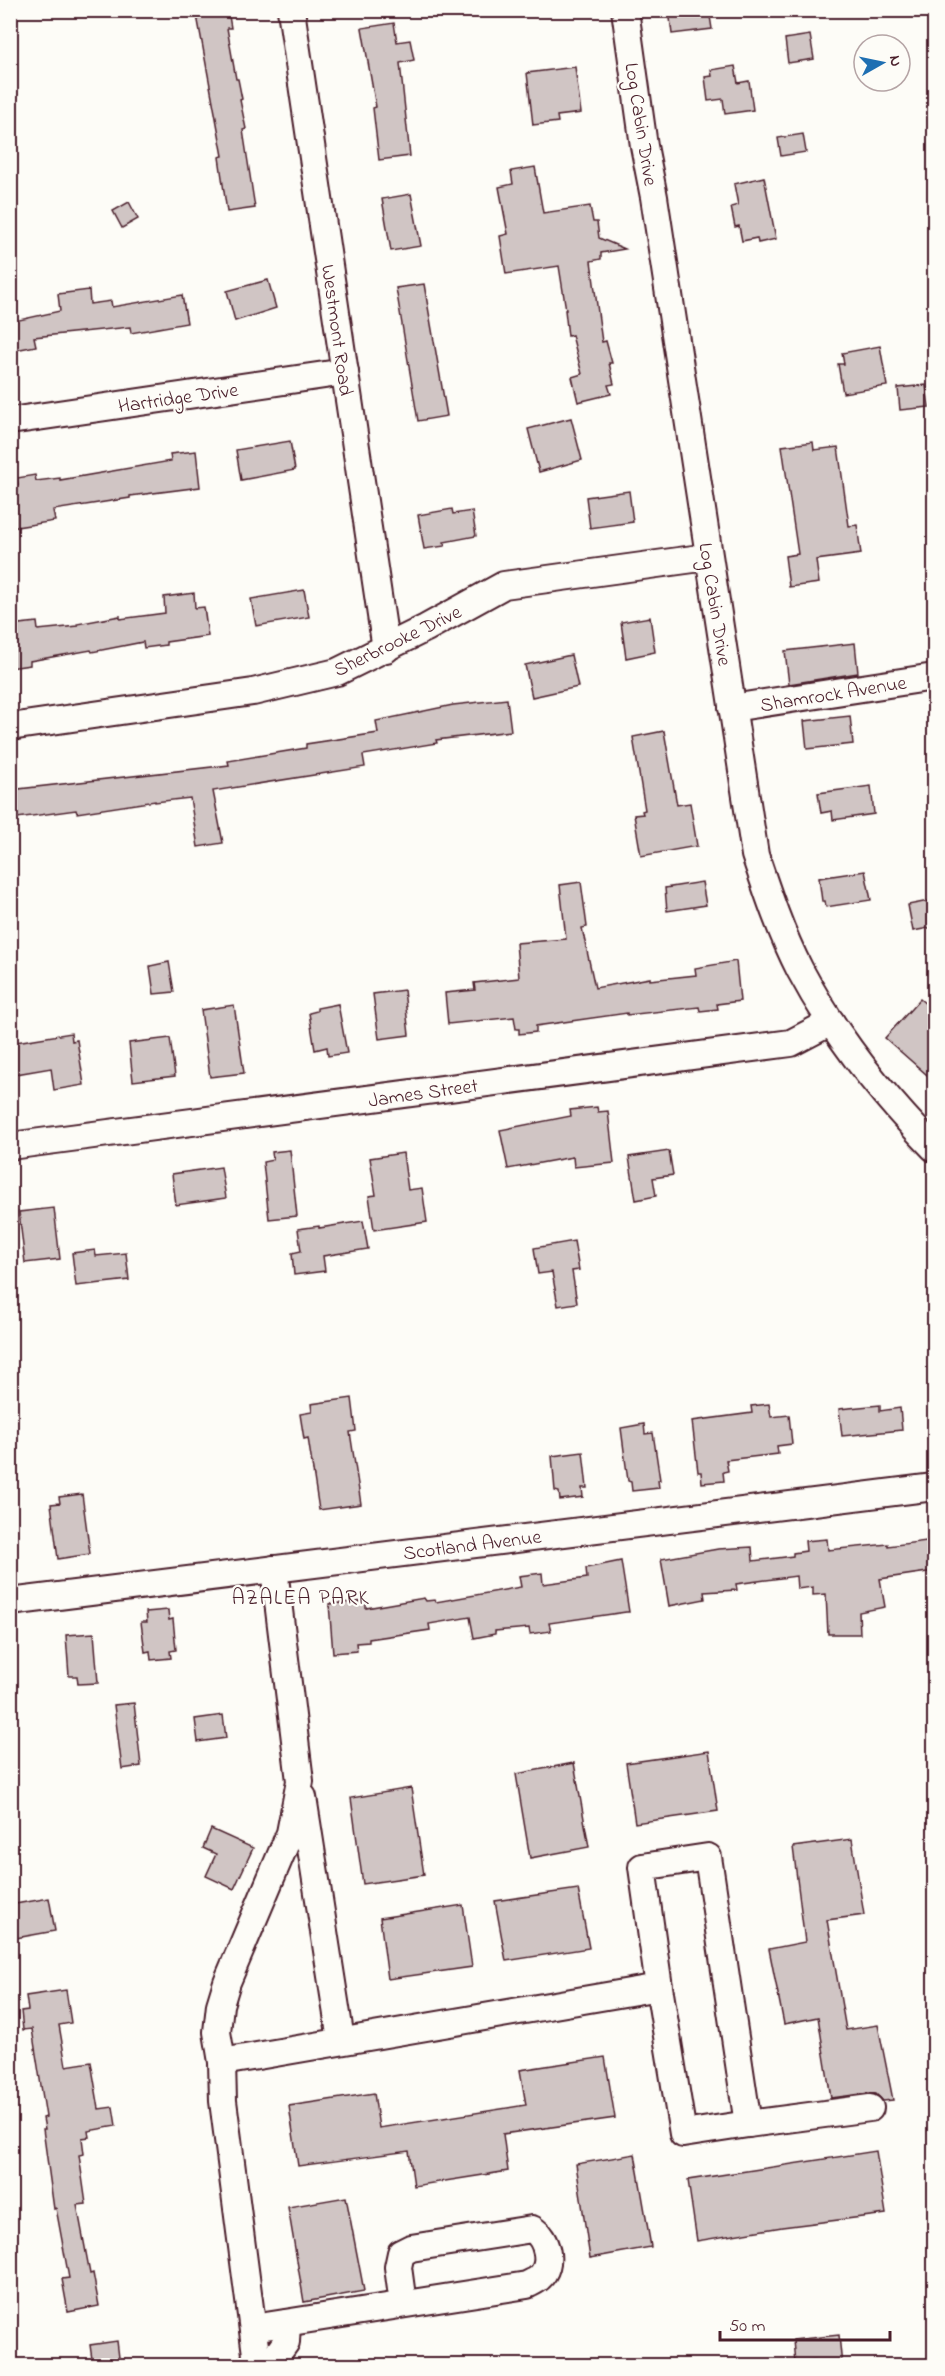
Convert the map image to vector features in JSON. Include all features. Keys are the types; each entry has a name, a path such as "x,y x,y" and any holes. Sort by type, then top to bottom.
{"street":[{"name":"Westmont Road","path":"291,10 386,649"},
{"name":"Log Cabin Drive","path":"625,10 644,146 654,197 755,855 775,913 800,969 831,1022 861,1066 934,1148"},
{"name":"Hartridge Drive","path":"10,421 345,372"},
{"name":"Sherbrooke Drive","path":"10,728 253,692 337,672 386,649 504,585 708,557"},
{"name":"Shamrock Avenue","path":"732,708 934,677"},
{"name":"James Street","path":"10,1146 791,1043 831,1022"},
{"name":"Scotland Avenue","path":"10,1602 934,1487"},
{"path":"274,1569 300,1781 341,2040"},
{"path":"254,2366 256,2354 223,2101 222,2062 217,2032 223,1993 290,1833 300,1781"},
{"path":"748,2124 708,1857 642,1867 683,2134 870,2108"},
{"path":"222,2062 659,1987"},
{"path":"253,2328 527,2285 539,2278 547,2267 546,2244 541,2234 532,2229 411,2248 401,2253 398,2267 403,2304"},
{"path":"269,2366 286,2342 287,2322"}],"building":[{"path":"196,10 228,10 231,28 227,28 242,99 240,100 246,129 243,130 255,208 227,212 219,157 223,156"},
{"path":"669,10 709,10 712,29 672,34"},
{"path":"394,23 397,42 410,40 414,60 400,63 410,156 379,160 373,108 376,107 362,28"},
{"path":"810,35 814,59 788,63 785,39"},
{"path":"735,66 738,83 749,81 753,110 725,114 723,99 708,101 705,77 712,76 711,70"},
{"path":"575,67 581,113 557,116 558,122 533,125 527,73"},
{"path":"803,134 806,152 781,156 778,138"},
{"path":"535,167 543,213 590,206 593,222 597,222 599,238 625,249 601,253 601,259 591,261 602,342 606,341 612,363 609,363 614,384 608,385 611,394 578,402 572,377 582,374 572,335 568,336 559,266 506,274 500,236 508,234 499,187 513,184 511,171"},
{"path":"764,177 776,239 758,243 757,238 742,241 739,226 735,227 731,207 738,205 734,184"},
{"path":"411,194 421,246 391,251 382,199"},
{"path":"129,202 138,219 122,228 113,211"},
{"path":"268,280 276,308 235,321 227,291"},
{"path":"424,284 447,416 418,421 396,288"},
{"path":"89,290 90,304 111,301 112,307 182,295 187,323 131,333 130,327 34,337 36,346 10,351 10,322 60,311 58,294"},
{"path":"880,346 887,386 843,393 838,364 844,364 842,353"},
{"path":"926,385 929,407 900,410 898,388"},
{"path":"571,418 582,460 539,472 528,429"},
{"path":"290,441 295,470 241,480 236,450"},
{"path":"813,442 814,450 838,447 849,526 857,525 861,554 816,560 819,583 789,587 785,556 798,554 782,446"},
{"path":"196,451 200,487 130,496 130,498 53,510 55,521 10,528 10,486 18,485 17,478 35,475 36,481 60,478 60,480 171,461 170,454"},
{"path":"629,491 633,522 590,528 586,497"},
{"path":"452,509 453,514 472,511 476,536 444,542 445,546 424,549 418,515"},
{"path":"304,590 309,617 256,626 251,599"},
{"path":"194,593 195,608 204,607 208,636 166,642 166,645 144,648 143,642 92,652 91,650 30,661 30,665 10,668 10,625 37,622 38,630 77,626 77,624 120,616 120,619 165,613 164,597"},
{"path":"650,617 655,652 626,658 621,622"},
{"path":"855,643 858,673 789,684 785,651"},
{"path":"571,655 578,687 532,697 525,665"},
{"path":"507,699 511,731 436,740 437,743 363,755 365,767 213,791 223,843 198,847 190,798 77,813 76,810 10,819 10,790 229,765 228,761 306,748 306,744 378,733 376,721 453,705"},
{"path":"850,716 853,744 807,749 804,721"},
{"path":"664,731 677,805 690,803 697,846 641,856 634,815 643,814 642,811 645,810 633,737"},
{"path":"871,786 874,814 833,820 832,811 821,813 818,793"},
{"path":"865,871 871,900 826,907 825,901 822,901 819,878"},
{"path":"581,882 587,927 582,928 595,988 650,978 650,980 696,975 695,968 736,961 740,1001 717,1004 718,1009 700,1011 699,1007 627,1015 627,1013 536,1026 536,1032 519,1034 514,1017 448,1024 445,993 475,990 474,983 519,978 516,943 566,939 560,885"},
{"path":"702,882 706,905 667,911 665,888"},
{"path":"934,900 934,927 913,931 908,905"},
{"path":"169,962 174,992 154,994 150,966"},
{"path":"404,990 409,1035 379,1039 373,994"},
{"path":"920,999 934,1011 934,1081 885,1038"},
{"path":"338,1004 347,1053 328,1056 327,1047 315,1050 309,1013 317,1011 317,1008"},
{"path":"234,1005 244,1073 210,1077 201,1010"},
{"path":"71,1033 72,1041 77,1040 84,1085 54,1090 51,1068 10,1075 10,1043"},
{"path":"170,1038 175,1076 133,1081 129,1043"},
{"path":"597,1107 598,1112 608,1111 614,1163 574,1167 573,1157 508,1169 500,1130 571,1116 570,1110"},
{"path":"290,1150 297,1216 269,1219 263,1162 273,1160 272,1152"},
{"path":"669,1151 673,1175 653,1178 656,1196 636,1200 629,1157"},
{"path":"403,1153 408,1190 422,1188 427,1222 374,1230 369,1196 376,1195 370,1158"},
{"path":"221,1167 226,1198 176,1205 172,1174"},
{"path":"54,1208 60,1259 25,1263 19,1212"},
{"path":"363,1221 368,1249 323,1256 325,1271 294,1275 292,1253 301,1251 298,1229"},
{"path":"574,1241 579,1270 572,1271 577,1303 558,1306 552,1272 538,1274 534,1248"},
{"path":"95,1250 96,1256 126,1253 129,1280 76,1286 72,1253"},
{"path":"352,1398 356,1431 350,1432 361,1504 319,1510 308,1438 304,1439 300,1414 312,1412 311,1404"},
{"path":"769,1404 771,1417 789,1415 792,1444 777,1446 778,1454 726,1460 728,1471 723,1472 724,1481 702,1483 701,1472 698,1472 692,1421 752,1413 751,1406"},
{"path":"880,1405 880,1411 900,1408 902,1430 842,1436 839,1409"},
{"path":"644,1424 645,1434 653,1433 660,1480 658,1480 659,1488 632,1491 631,1482 628,1481 621,1428"},
{"path":"583,1452 587,1488 582,1488 583,1497 560,1500 559,1492 555,1491 552,1456"},
{"path":"82,1494 90,1554 58,1559 51,1504 60,1503 59,1497"},
{"path":"827,1539 828,1550 934,1540 934,1571 880,1579 885,1607 859,1612 860,1634 828,1634 826,1594 813,1595 813,1587 797,1589 796,1576 736,1584 737,1590 704,1592 705,1599 669,1606 661,1559 718,1549 752,1547 753,1561 793,1556 793,1553 806,1551 805,1541"},
{"path":"621,1561 629,1612 549,1623 551,1631 530,1634 529,1628 495,1631 495,1634 474,1638 470,1617 429,1624 430,1630 369,1639 369,1642 356,1643 357,1651 333,1653 329,1604 366,1601 366,1608 424,1598 426,1601 435,1600 436,1602 521,1587 519,1576 542,1573 543,1584 587,1578 586,1568"},
{"path":"168,1610 169,1620 173,1619 176,1650 170,1651 171,1658 151,1660 150,1651 145,1652 141,1622 147,1622 146,1612"},
{"path":"94,1633 98,1683 78,1684 77,1676 69,1676 66,1635"},
{"path":"134,1703 141,1766 122,1769 114,1705"},
{"path":"223,1715 226,1738 198,1742 195,1719"},
{"path":"709,1751 718,1811 635,1823 626,1763"},
{"path":"574,1763 589,1847 530,1858 516,1774"},
{"path":"411,1788 424,1875 363,1884 351,1798"},
{"path":"211,1829 253,1848 234,1889 206,1876 216,1854 203,1848"},
{"path":"852,1839 864,1915 827,1920 846,2030 878,2025 893,2100 883,2101 876,2094 869,2093 831,2098 818,2017 784,2024 769,1949 805,1942 793,1847"},
{"path":"578,1889 589,1948 506,1961 495,1901"},
{"path":"49,1898 55,1931 10,1939 10,1905"},
{"path":"463,1905 472,1967 388,1979 380,1918"},
{"path":"66,1990 71,2023 59,2025 66,2066 91,2062 99,2109 113,2107 116,2126 88,2131 89,2137 82,2138 84,2154 79,2155 86,2204 77,2205 90,2274 93,2273 99,2306 68,2312 62,2279 69,2278 56,2208 54,2209 43,2129 45,2129 43,2118 46,2117 32,2029 23,2030 21,2011 28,2010 26,1996"},
{"path":"605,2057 615,2118 503,2134 508,2171 414,2186 409,2151 298,2166 289,2106 374,2093 379,2128 526,2105 520,2070"},
{"path":"876,2151 886,2214 782,2227 697,2241 688,2180"},
{"path":"635,2154 651,2247 590,2258 576,2164"},
{"path":"346,2197 364,2291 304,2302 288,2207"},
{"path":"839,2335 842,2366 816,2366 815,2361 795,2363 793,2340"},
{"path":"117,2341 120,2366 93,2366 90,2345"}],"district":[{"name":"AZALEA PARK","path":"301,1597"}]}
